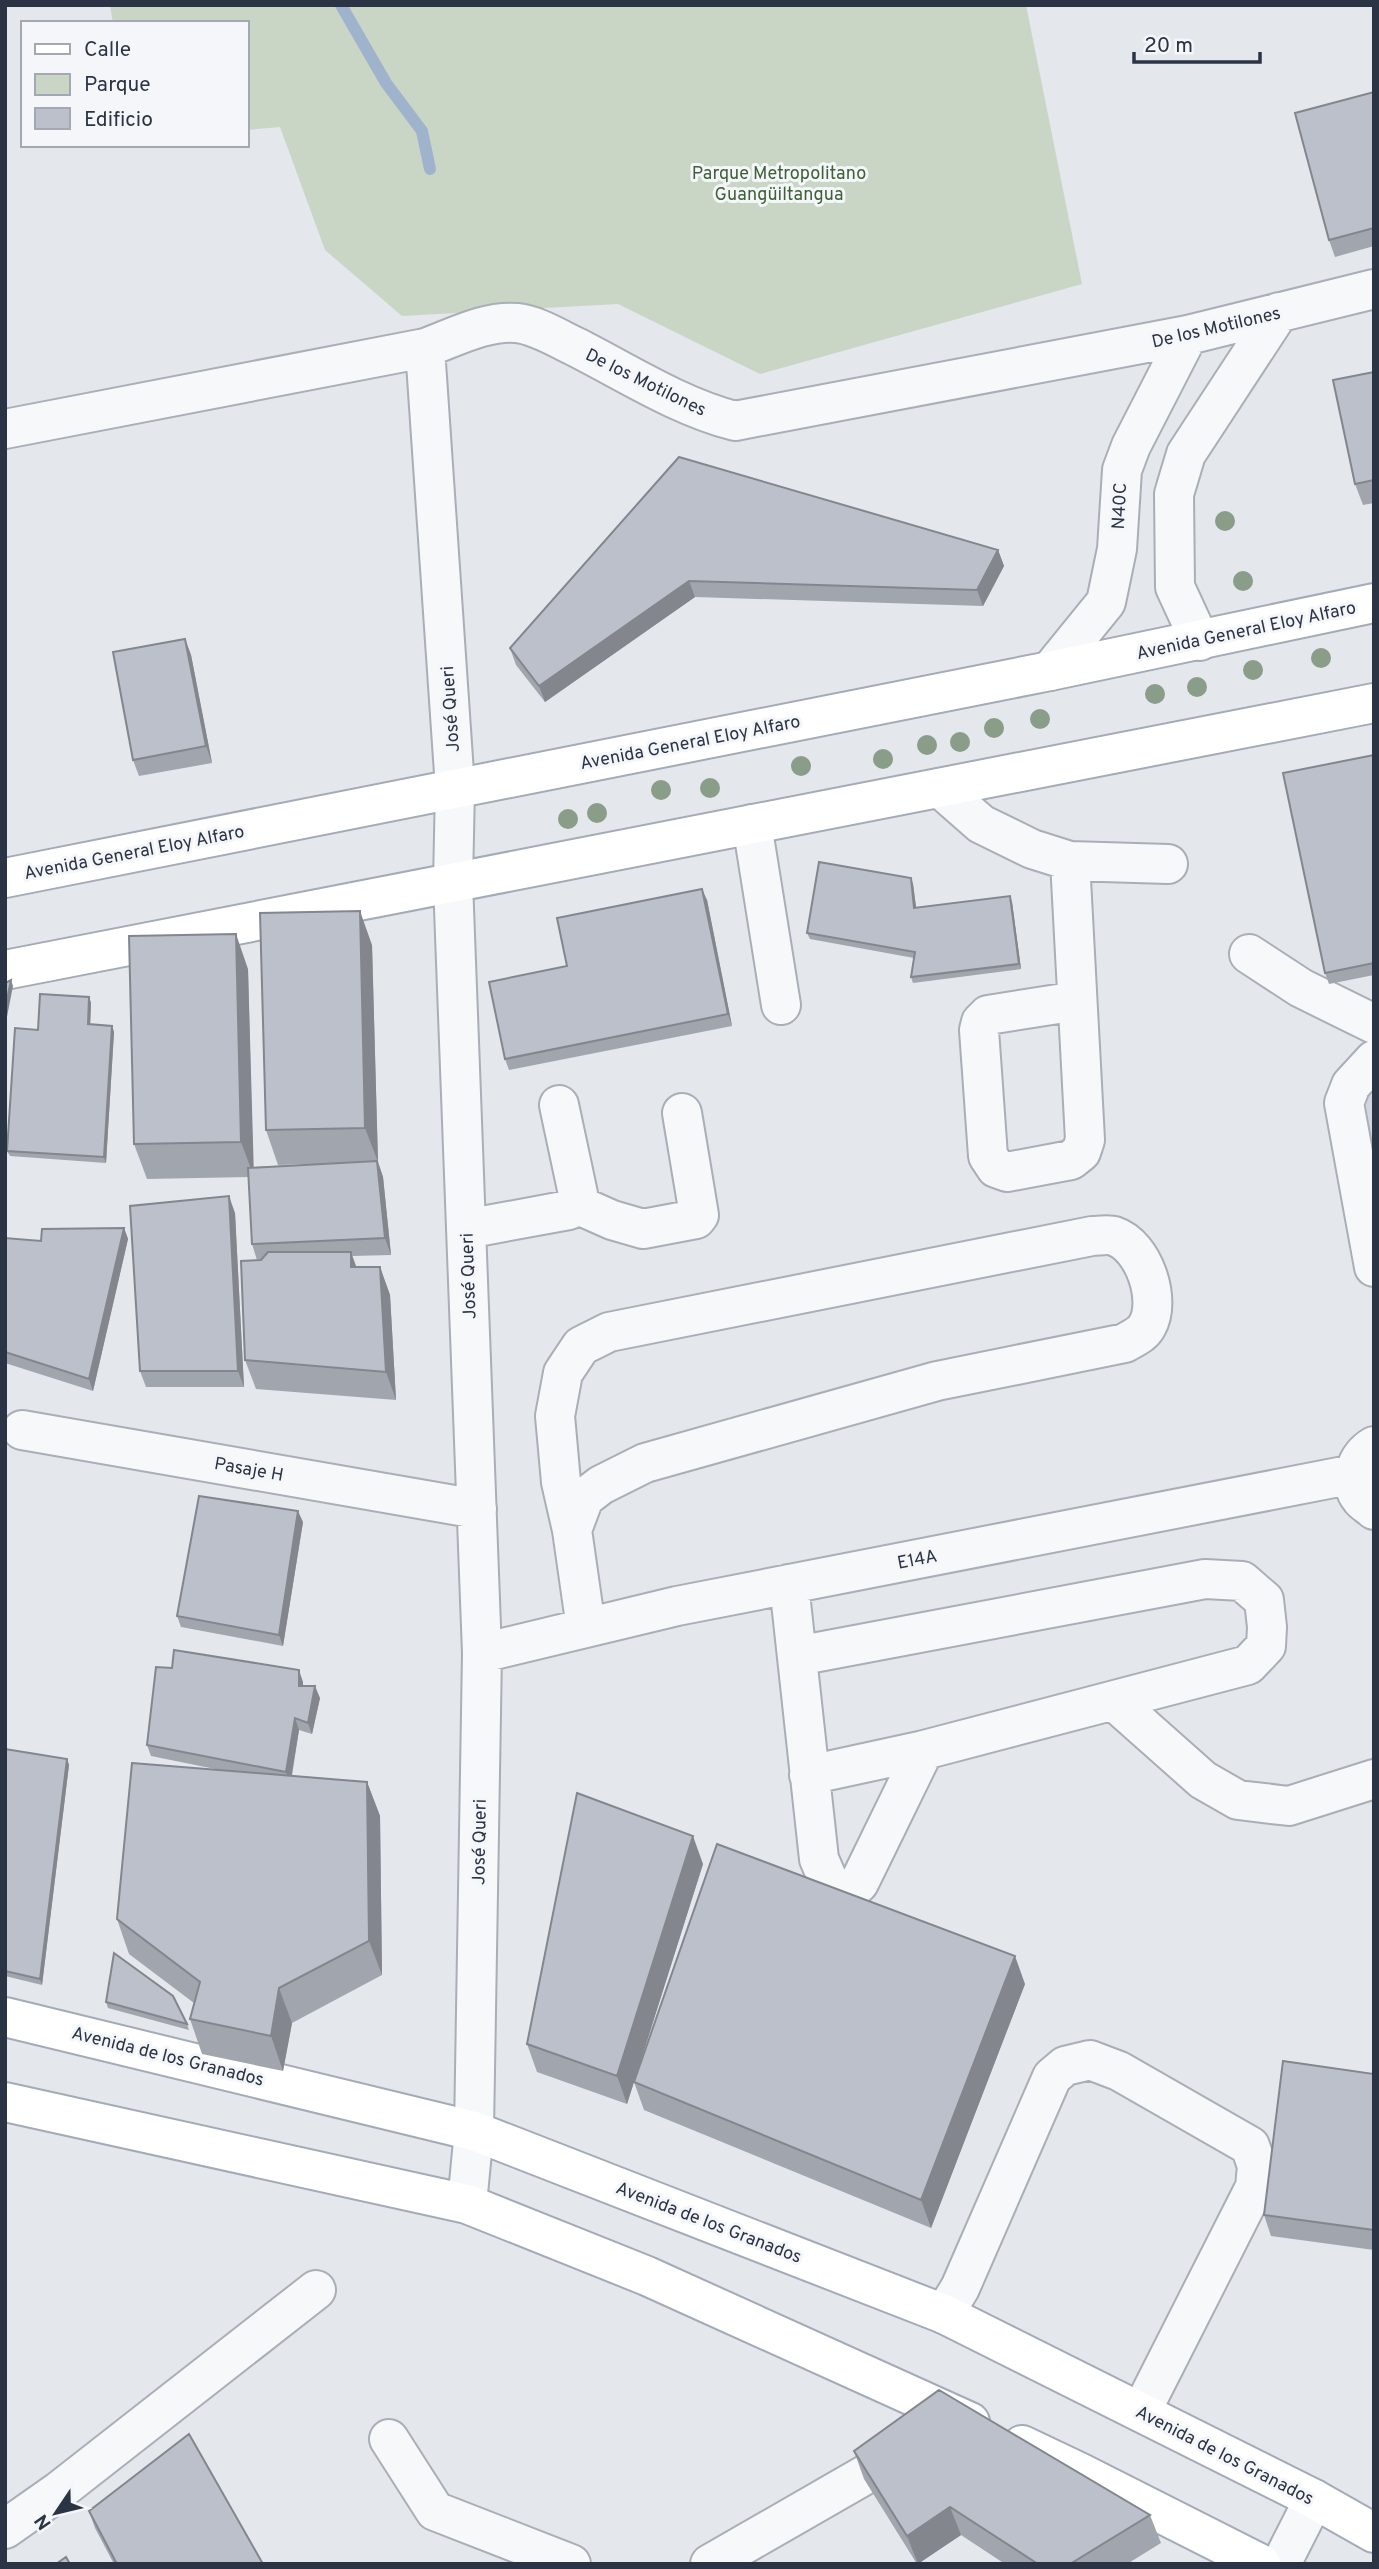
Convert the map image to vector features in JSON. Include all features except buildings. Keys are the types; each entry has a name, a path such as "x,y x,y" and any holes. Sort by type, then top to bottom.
{"main road":[{"name":"Avenida General Eloy Alfaro","path":"5,878 1200,641 1374,603"},
{"path":"5,970 1374,703"},
{"name":"Avenida de los Granados","path":"5,2017 474,2131 944,2314 1314,2499 1374,2533"},
{"path":"5,2102 467,2204 647,2276 942,2409 1081,2473 1261,2564"}],"street":[{"name":"De los Motilones","path":"5,429 425,348 488,326 518,323 551,335 602,360 678,402 706,414 736,421 1188,335 1374,289"},
{"path":"1200,641 1175,587 1174,494 1186,454 1279,312"},
{"name":"N40C","path":"1049,671 1106,602 1117,549 1122,470 1131,446 1188,335"},
{"name":"José Queri","path":"425,348 455,788 453,882 482,1653 474,2131 467,2204"},
{"path":"940,788 981,824 1032,849 1070,861 1168,864"},
{"path":"752,824 781,1005"},
{"path":"1070,861 1085,1140 1081,1152 1071,1160 1007,1172 996,1168 988,1156 979,1030 981,1022 988,1015 1077,1001"},
{"path":"1249,954 1301,988 1374,1024"},
{"path":"1374,1060 1351,1085 1344,1103 1374,1267"},
{"path":"466,1229 569,1210 576,1204 578,1194 559,1105"},
{"path":"576,1204 612,1220 643,1229 696,1219 699,1215 682,1114"},
{"path":"572,1530 584,1499 601,1485 645,1463 937,1381 1125,1343 1146,1328 1152,1313 1152,1296 1144,1265 1132,1248 1114,1236 1092,1236 609,1332 581,1346 563,1373 555,1416 561,1482 572,1530 586,1628"},
{"name":"Pasaje H","path":"22,1430 477,1509"},
{"path":"1364,1460 1359,1497 1374,1510"},
{"name":"E14A","path":"482,1653 677,1606 1364,1460"},
{"path":"797,1656 1205,1579 1242,1581 1264,1600 1267,1627 1266,1646 1248,1665 924,1751 810,1775"},
{"path":"789,1584 819,1859 829,1882 839,1892 850,1891 859,1883 924,1751"},
{"path":"1114,1700 1202,1780 1238,1800 1289,1806 1374,1779"},
{"path":"944,2314 960,2288 1052,2077 1065,2066 1090,2060 1119,2071 1251,2146 1257,2166 1255,2187 1141,2412"},
{"path":"5,2529 59,2491 316,2290"},
{"path":"710,2564 877,2468 942,2409"},
{"path":"389,2439 435,2511 571,2564"},
{"path":"1281,2564 1314,2499"}],"shaded area":[{"path":"1374,1089 1374,1168 1351,1090"}],"green space":[{"name":"Parque Metropolitano Guangüiltangua","path":"110,5 1026,5 1082,284 760,374 618,304 402,316 325,250 280,127 248,130 248,21 113,21"}],"waterway":[{"path":"341,5 386,83 422,131 430,169"}]}
